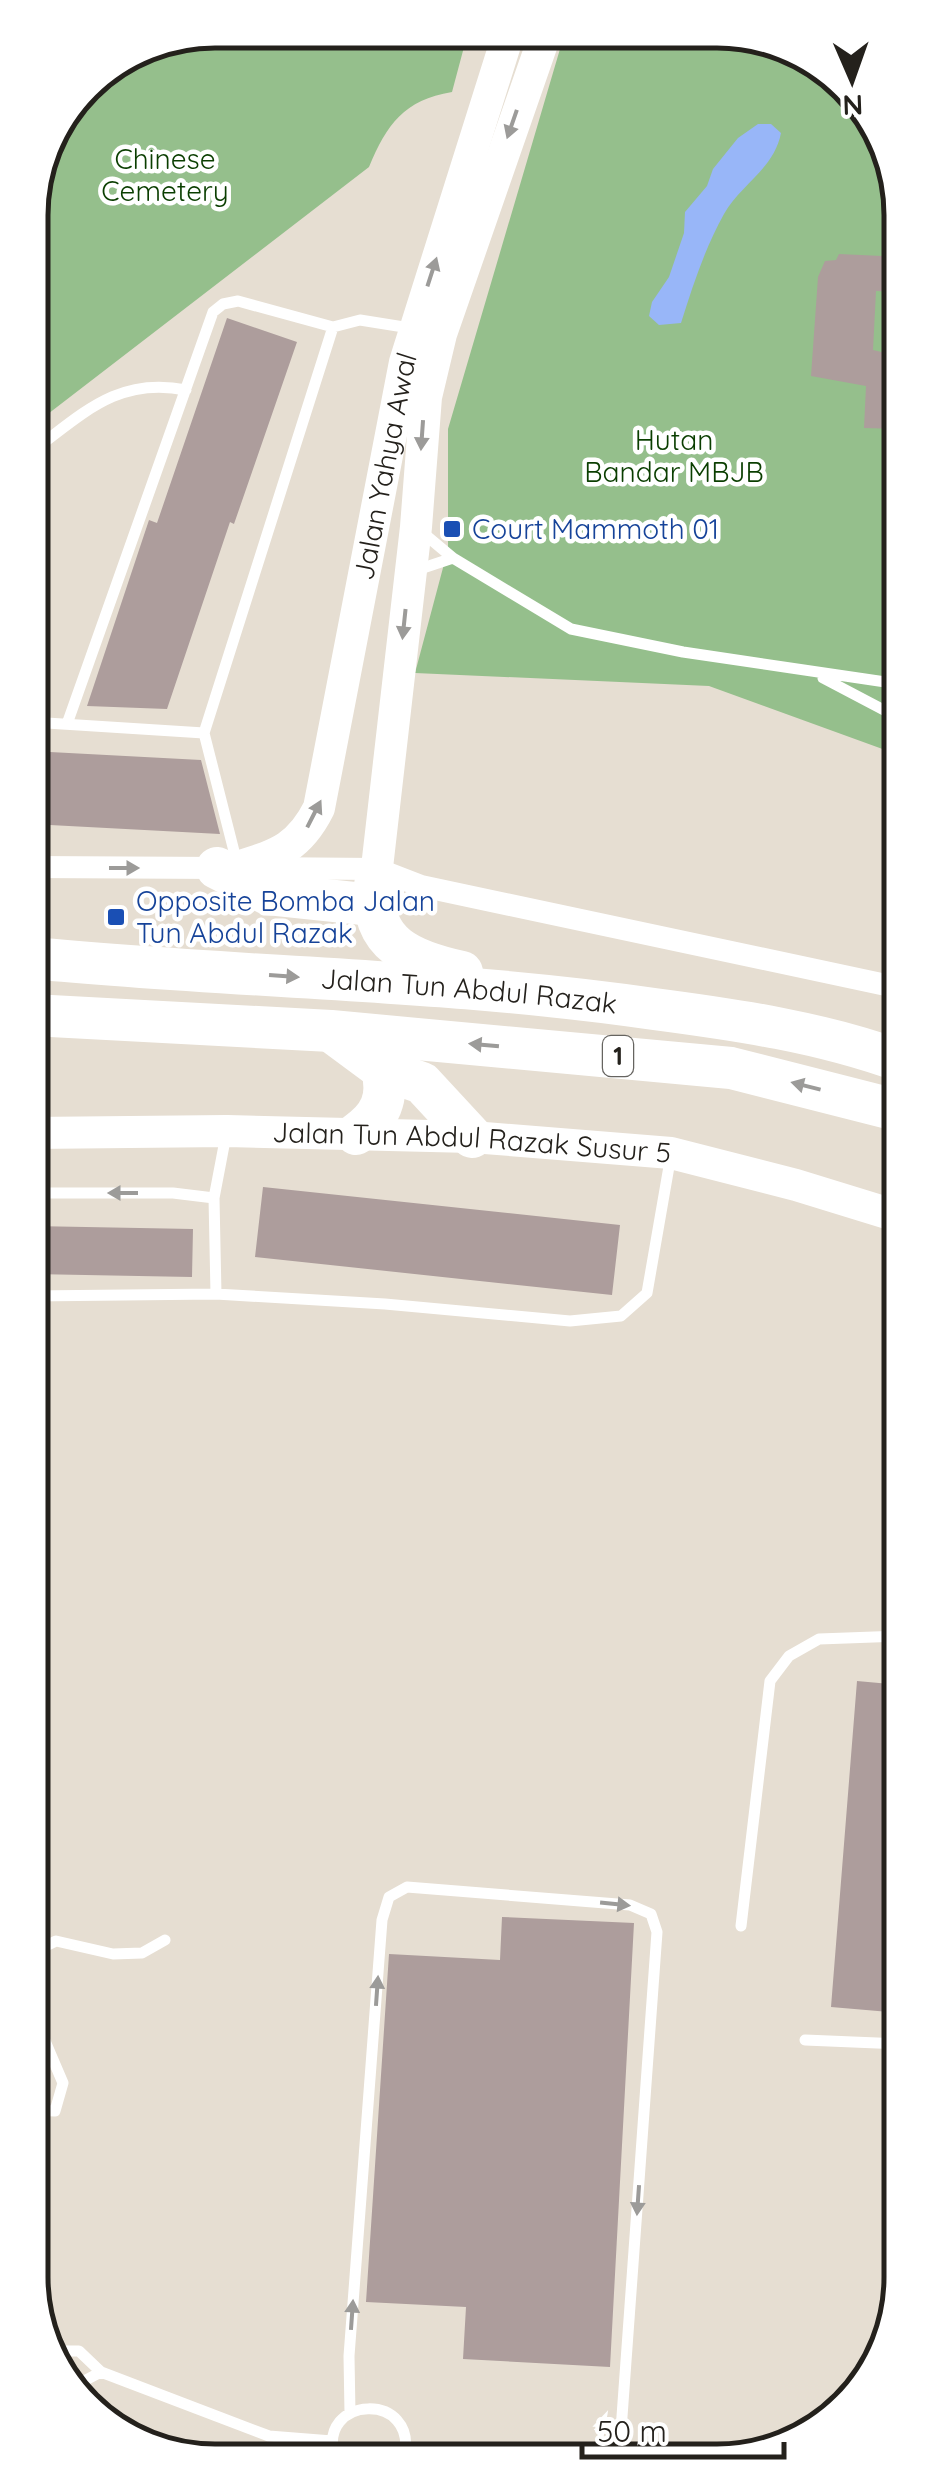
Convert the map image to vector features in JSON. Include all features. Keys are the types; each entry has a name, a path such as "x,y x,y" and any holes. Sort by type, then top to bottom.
{"highway":[{"path":"228,867 268,894 375,886 382,932 426,964 564,996"},
{"name":"Jalan Tun Abdul Razak","path":"48,959 564,996 777,1027 885,1055"},
{"name":"Jalan Tun Abdul Razak","path":"48,1015 332,1031 730,1068 885,1108"},
{"path":"332,1031 382,1069 422,1083 472,1137"},
{"path":"356,1134 372,1123 381,1109 386,1096 382,1069"}],"main road":[{"name":"Jalan Yahya Awal","path":"228,867 282,853 311,824 319,808 405,362 504,48"},
{"name":"Jalan Yahya Awal","path":"375,886 416,527 424,412 441,334 540,48"},
{"name":"Jalan Tun Abdul Razak Susur 5","path":"48,1133 227,1131 472,1137 671,1153 796,1184 885,1212"}],"street":[{"path":"48,866 228,867"},
{"path":"375,886 421,886 885,985"}],"lane":[{"path":"67,724 213,312 223,304 238,301 334,326 360,320 414,329"},
{"path":"228,867 204,732 334,326"},
{"path":"48,440 106,398 128,388 167,386 186,390"},
{"path":"416,527 452,558 571,628 683,652 885,682"},
{"path":"410,572 452,558"},
{"path":"814,674 885,711"},
{"path":"48,723 204,732"},
{"path":"216,1294 214,1198 227,1131"},
{"path":"48,1296 216,1294 570,1321 621,1316 648,1293 671,1153"},
{"path":"48,1194 173,1193 214,1198"},
{"path":"741,1926 770,1681 789,1656 819,1639 884,1637"},
{"path":"350,2412 349,2356 382,1920 389,1897 407,1887 630,1905 651,1914 657,1932 620,2444"},
{"path":"48,1945 56,1941 113,1954 142,1953 165,1940"},
{"path":"806,2040 884,2043"},
{"path":"48,2051 63,2083 55,2111 48,2111"},
{"path":"65,2351 79,2351 101,2372 269,2436 332,2442 334,2430 350,2412 373,2408 393,2417 405,2436 405,2444"},
{"path":"84,2381 101,2372"}],"green space":[{"name":"Chinese Cemetery","path":"464,48 452,92 421,101 399,116 369,167 48,414 48,204 53,172 82,113 105,89 131,70 161,56 193,49"},
{"name":"Hutan Bandar MBJB","path":"560,48 750,51 802,71 802,130 860,130 876,161 881,182 885,215 885,750 709,686 415,673 448,549 448,429"}],"water":[{"path":"758,124 771,124 781,133 772,157 724,214 705,253 681,323 659,325 649,316 652,302 669,277 684,233 685,212 738,138"}],"building":[{"path":"839,254 882,256 885,262 885,291 876,291 873,350 885,353 885,429 864,428 866,386 811,376 818,277 825,261 836,260"},
{"path":"227,318 297,342 234,524 230,522 167,709 87,706 149,520 157,523"},
{"path":"48,752 201,760 220,834 48,825"},
{"path":"263,1187 620,1225 612,1295 255,1257"},
{"path":"48,1226 193,1229 192,1277 48,1274"},
{"path":"857,1681 884,1683 884,2012 831,2007"},
{"path":"502,1917 634,1923 610,2367 463,2359 466,2307 366,2302 389,1954 500,1960"}],"place":[{"name":"Court Mammoth 01","path":"452,529"},
{"name":"Opposite Bomba Jalan Tun Abdul Razak","path":"116,917"}]}
